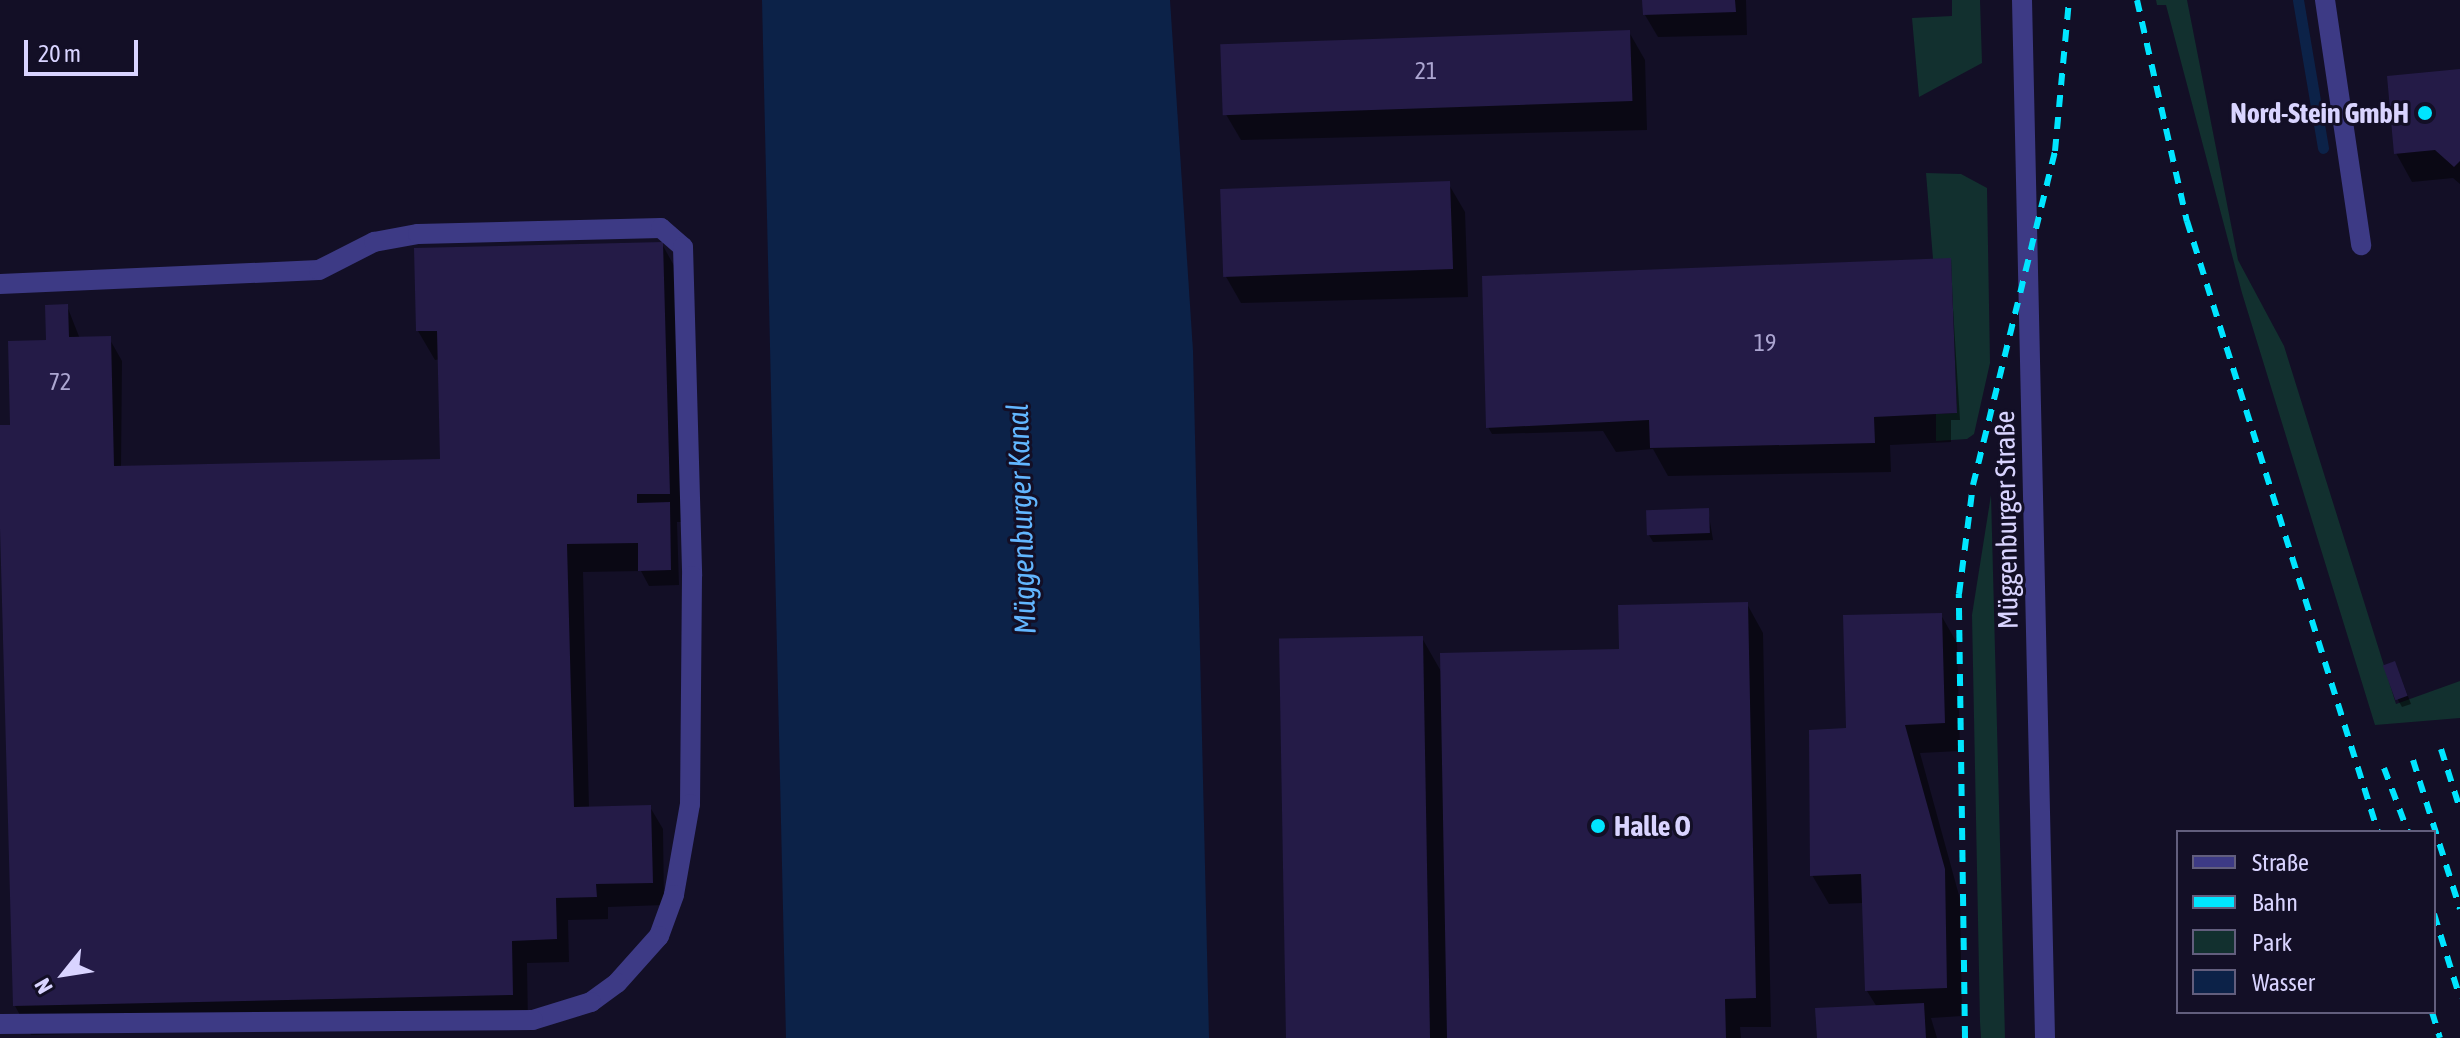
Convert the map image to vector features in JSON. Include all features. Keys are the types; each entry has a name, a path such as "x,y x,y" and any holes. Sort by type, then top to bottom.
{"street":[{"name":"Müggenburger Straße","path":"2022,0 2045,1038"},
{"path":"2325,0 2361,245"},
{"path":"0,284 319,270 374,242 418,234 661,228 683,247 692,576 690,804 674,895 659,936 617,983 591,1002 533,1020 0,1024"}],"green space":[{"path":"1952,0 1980,0 1982,63 1919,97 1912,18 1952,16"},
{"path":"2156,0 2187,0 2238,260 2284,346 2396,704 2460,681 2460,718 2375,725 2242,293 2166,5 2157,5"},
{"path":"1926,173 1961,174 1987,188 1990,363 1974,434 1967,439 1936,441 1936,414 1957,413 1951,259 1933,259"},
{"path":"1991,495 2005,1038 1981,1038 1980,1022 1972,615"}],"water":[{"name":"Müggenburger Kanal","path":"762,0 1170,0 1193,351 1209,1038 786,1038"}],"building":[{"path":"1642,0 1735,0 1736,12 1643,15"},
{"path":"1630,30 1632,101 1223,115 1220,44"},
{"name":"Nord-Stein GmbH","path":"2460,69 2460,161 2454,167 2435,150 2394,154 2387,76"},
{"path":"1450,181 1453,269 1223,277 1220,189"},
{"path":"663,242 670,494 637,494 637,503 670,502 671,570 638,571 638,543 567,544 574,807 651,805 653,883 596,884 597,897 556,898 557,939 512,941 513,995 13,1006 0,528 0,425 10,425 8,341 46,340 45,305 68,304 69,337 111,336 114,466 440,459 437,331 416,331 414,248"},
{"path":"1951,258 1957,413 1874,417 1875,443 1650,448 1649,420 1486,428 1482,276"},
{"path":"1709,508 1710,533 1647,535 1646,510"},
{"name":"Halle O","path":"1748,602 1756,998 1725,999 1726,1038 1447,1038 1440,653 1619,649 1618,605"},
{"path":"1942,613 1945,723 1905,725 1945,869 1947,988 1865,991 1861,874 1810,876 1809,730 1846,728 1843,615"},
{"path":"1423,636 1430,1038 1286,1038 1279,639"},
{"path":"2395,661 2408,696 2395,700 2383,665"},
{"path":"1924,1003 1926,1038 1817,1038 1815,1008"}],"waterway":[{"path":"2298,0 2323,148"}],"railway":[{"path":"1965,1038 1959,594 1973,485 2055,151 2069,0"},
{"path":"2137,0 2187,221 2377,830"},
{"path":"2441,749 2460,809"},
{"path":"2413,760 2435,830"},
{"path":"2384,768 2407,830"},
{"path":"2436,833 2460,909"},
{"path":"2436,920 2460,998"},
{"path":"2433,1014 2440,1038"}],"place":[{"name":"Nord-Stein GmbH","path":"2425,113"},
{"name":"Halle O","path":"1598,826"}]}
